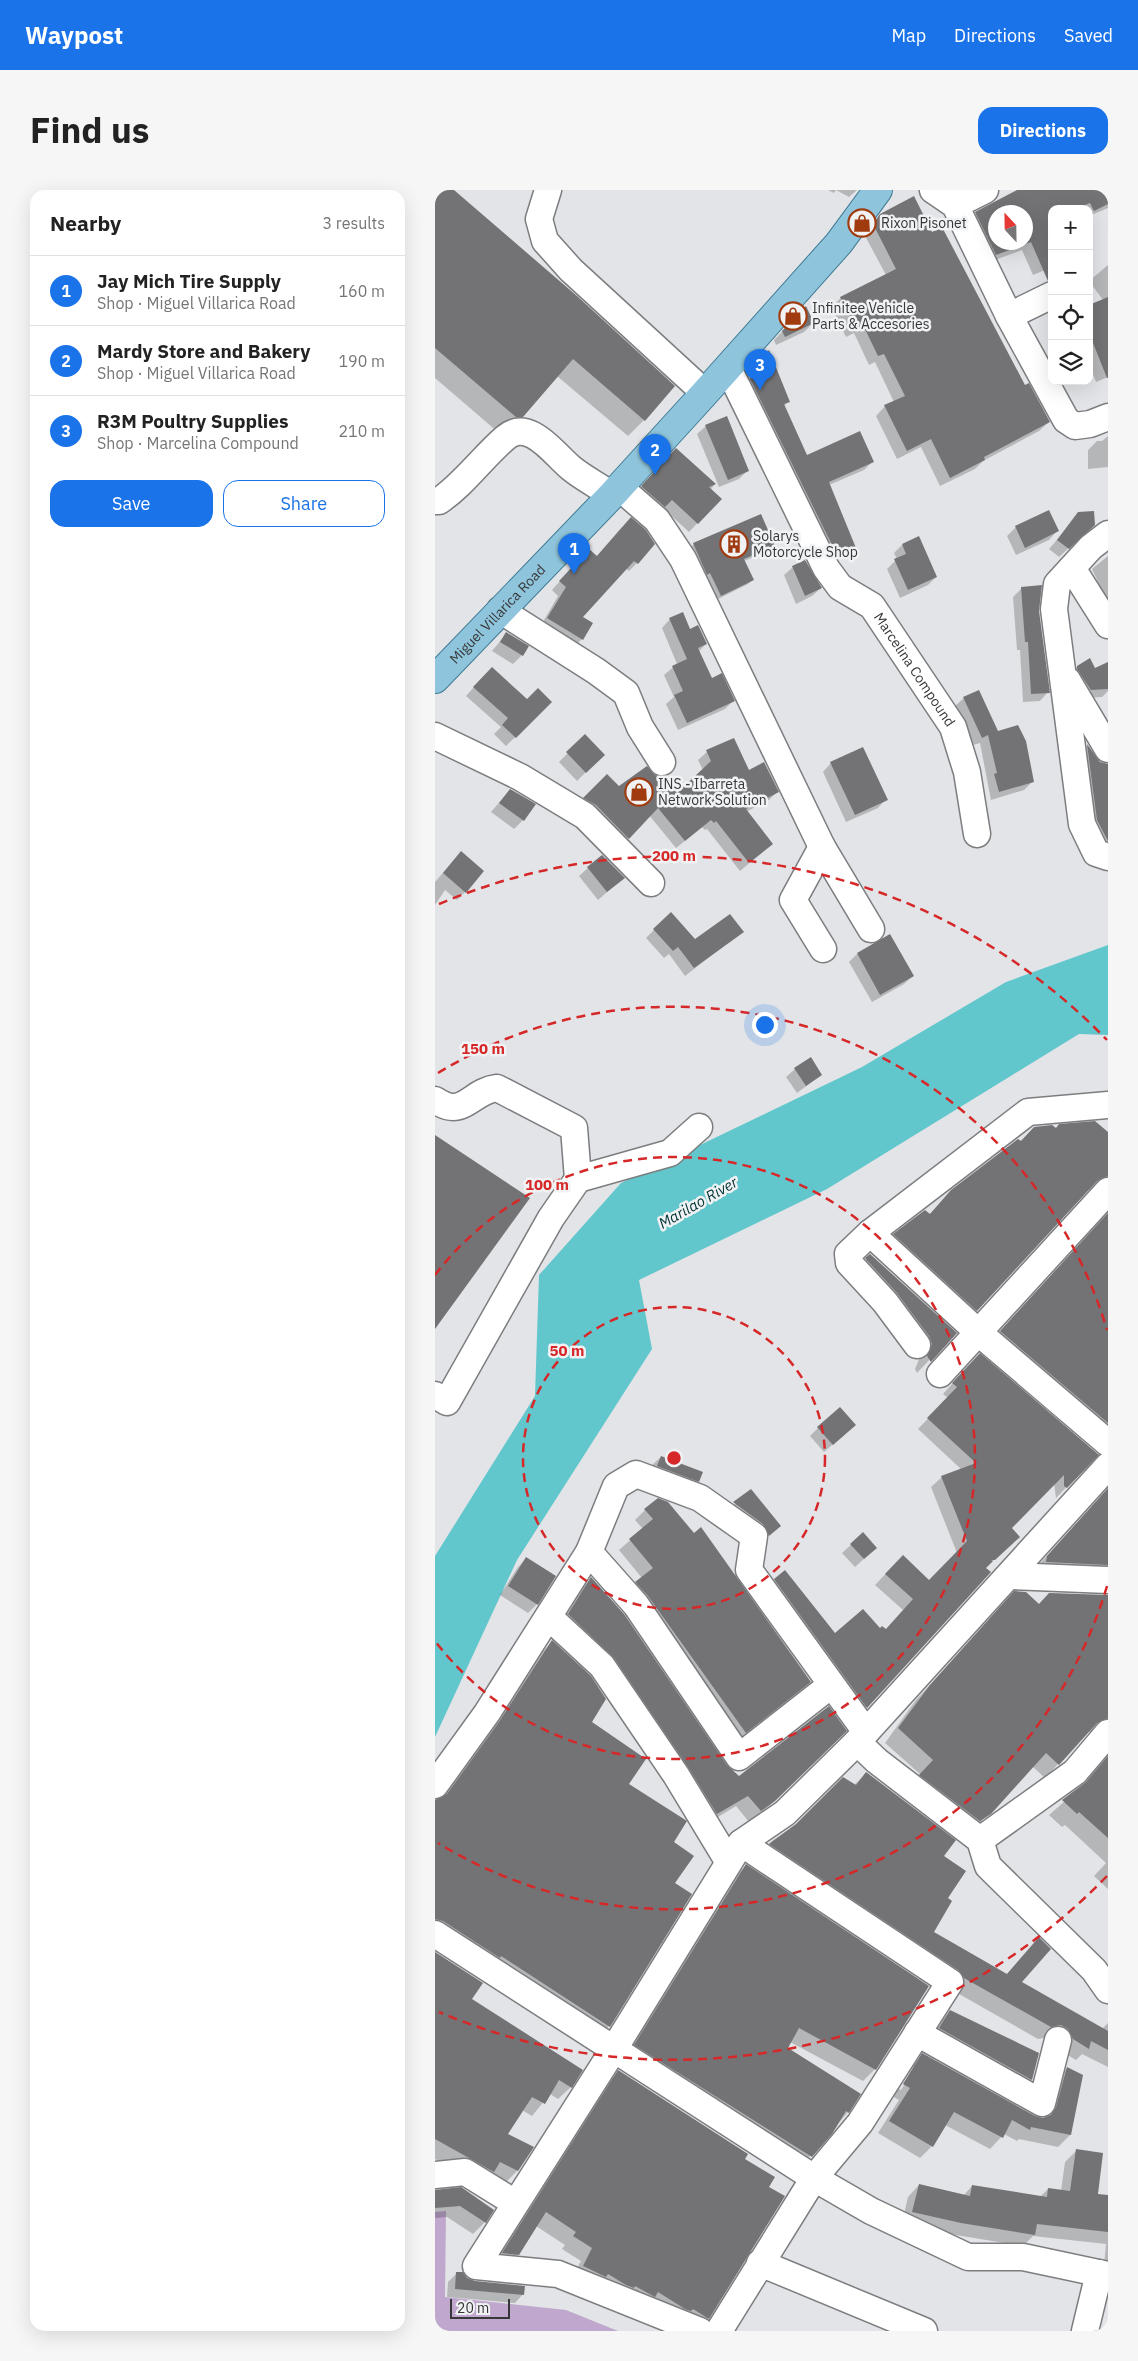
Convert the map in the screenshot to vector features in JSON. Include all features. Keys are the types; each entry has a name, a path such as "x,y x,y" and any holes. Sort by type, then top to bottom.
{"main road":[{"name":"Miguel Villarica Road","path":"435,679 616,491 728,368 839,243 878,190"}],"street":[{"path":"548,190 539,219 545,241 571,270 705,393"},
{"path":"933,190 955,205 1009,316 1065,420 1075,426 1090,424 1108,417"},
{"path":"955,205 985,190"},
{"path":"1009,316 1048,297"},
{"name":"Marcelina Compound","path":"728,368 826,568 840,587 871,606 953,726 967,772 977,834"},
{"path":"435,501 439,501 451,492 507,436 522,431 536,436 572,469 616,491 657,520 683,559 822,847 871,929"},
{"path":"1108,534 1091,547 1057,584 1054,609 1082,824 1096,853 1108,857"},
{"path":"1072,568 1108,625"},
{"path":"500,610 597,671 626,693 640,727 662,762"},
{"path":"1062,670 1108,749"},
{"path":"435,736 520,777 585,816 651,882"},
{"path":"822,847 793,900 823,949"},
{"path":"435,1100 445,1106 459,1108 488,1089 497,1088 574,1128 578,1179 551,1218 447,1402 435,1395"},
{"path":"917,1345 847,1258 848,1254 870,1233 1028,1112 1108,1105"},
{"path":"578,1179 670,1153 699,1127"},
{"path":"940,1374 1108,1190"},
{"path":"870,1233 979,1333 1108,1443"},
{"path":"699,2331 558,2274 476,2266 614,2049 734,1852 785,1813 861,1737 1108,1466"},
{"path":"435,1785 487,1713 589,1552 616,1486 636,1474 700,1498 754,1536 749,1570 831,1685 877,1761 980,1840 989,1866 1094,1970 1108,1990"},
{"path":"589,1552 636,1605 739,1757 831,1685"},
{"path":"1009,1576 1108,1580"},
{"path":"549,1617 602,1666 676,1775 734,1852 950,1982 860,2123 814,2178 719,2331"},
{"path":"980,1840 1075,1772 1108,1733"},
{"path":"435,1934 814,2178 871,2211 968,2257 1023,2257 1104,2274 1085,2331"},
{"path":"917,2033 1042,2103 1058,2040"},
{"path":"435,2175 465,2172 515,2204"},
{"path":"760,2263 924,2331"}],"shaded area":[{"path":"446,2211 445,2297 566,2310 618,2331 435,2331 435,2212"}],"water":[{"name":"Marilao River","path":"1108,945 1108,1035 1079,1034 827,1189 639,1280 652,1349 517,1560 435,1737 435,1556 535,1396 539,1275 621,1183 862,1067 1006,982"}],"building":[{"path":"435,190 454,190 577,296 675,386 645,421 573,359 523,417 516,417 435,348"},
{"path":"1017,190 1108,190 1108,204 1094,211 1093,205 1090,203 1085,205 1048,205 1048,281 1033,247 1033,205 988,205"},
{"path":"914,196 932,232 942,227 1025,385 1029,383 1050,422 984,457 985,460 950,478 931,439 907,451 884,405 905,396 884,354 878,356 863,325 856,329 840,297 896,269 873,224 880,214"},
{"path":"988,205 988,239 975,212"},
{"path":"994,250 1009,250 996,255"},
{"path":"1108,297 1108,378 1093,343 1093,303"},
{"path":"806,306 814,323 785,337 782,331"},
{"path":"769,350 790,402 784,404 807,455 860,431 874,462 829,482 856,548 837,555 750,379"},
{"path":"727,416 749,471 728,480 705,425"},
{"path":"676,448 716,484 709,487 722,499 698,524 672,500 665,507 641,486"},
{"path":"1049,510 1059,531 1025,548 1015,526"},
{"path":"1094,511 1095,525 1069,549 1057,540 1078,512"},
{"name":"Solarys Motorcycle Shop","path":"761,514 775,546 744,559 754,580 721,596 710,573 707,575 693,543"},
{"path":"631,517 646,530 655,544 638,564 634,561 583,617 593,623 583,640 547,618 566,587 559,581 589,549 597,556"},
{"path":"919,536 937,577 908,590 894,559 906,554 902,544"},
{"path":"805,560 822,588 805,596 792,566"},
{"path":"1042,585 1039,611 1050,693 1031,694 1028,642 1025,642 1021,587"},
{"path":"683,612 690,629 698,625 707,644 698,648 712,678 722,673 735,701 687,723 674,695 683,691 672,666 687,659 669,618"},
{"path":"506,632 529,646 523,656 500,642"},
{"path":"1090,658 1095,668 1108,662 1108,689 1091,690 1077,669 1077,666"},
{"path":"492,667 527,699 538,688 552,702 516,738 502,725 508,718 473,687"},
{"path":"979,690 998,731 1018,725 1026,741 1034,782 999,792 994,774 997,773 988,735 982,738 963,697"},
{"path":"585,734 605,755 586,773 566,752"},
{"path":"734,738 749,770 764,762 779,792 746,809 773,844 749,863 716,821 714,823 711,820 685,841 658,808 629,839 596,805 583,798 607,774 619,786 647,766 655,775 663,777 677,793 711,761 706,750"},
{"path":"1087,744 1100,762 1108,764 1108,841 1097,820"},
{"path":"863,747 888,800 855,815 830,762"},
{"path":"510,789 536,804 524,821 499,803"},
{"path":"461,851 484,871 466,893 443,873"},
{"path":"602,855 625,878 607,892 587,867"},
{"path":"671,912 695,939 730,914 744,932 694,968 678,947 673,951 653,929"},
{"path":"890,934 914,976 880,995 857,953"},
{"path":"811,1057 822,1075 806,1086 794,1068"},
{"path":"1095,1121 1108,1132 1108,1176 1097,1181 977,1311 893,1234 925,1210 930,1214 951,1190 1018,1139 1021,1141 1034,1127 1052,1125 1056,1128 1059,1124"},
{"path":"435,1135 530,1198 435,1329"},
{"path":"1108,1213 1108,1423 1000,1331"},
{"path":"870,1254 957,1333 931,1362 927,1356 932,1344 929,1336 897,1293 865,1258"},
{"path":"980,1353 1099,1455 1067,1488 1064,1486 1064,1475 1012,1528 1020,1537 995,1560 991,1560 993,1561 986,1568 991,1572 867,1708 774,1579 785,1570 835,1633 863,1609 880,1628 882,1626 886,1629 913,1599 885,1574 903,1555 929,1580 967,1541 941,1476 976,1463 927,1418 957,1387 952,1383"},
{"path":"840,1407 856,1425 833,1445 817,1427"},
{"path":"661,1456 703,1472 699,1482 657,1466"},
{"path":"1108,1488 1108,1565 1046,1562 1047,1556"},
{"path":"751,1489 781,1526 769,1536 763,1524 733,1502"},
{"path":"658,1498 668,1502 694,1533 701,1527 811,1682 746,1733 648,1596 635,1582 653,1568 629,1539 653,1519 644,1509"},
{"path":"863,1532 877,1548 864,1559 850,1544"},
{"path":"526,1557 556,1576 538,1605 508,1586"},
{"path":"591,1577 624,1614 727,1765 739,1776 829,1706 847,1731 775,1801 761,1811 748,1796 717,1814 688,1767 614,1658 568,1614"},
{"path":"1014,1591 1026,1592 1039,1604 1049,1593 1108,1595 1108,1718 1097,1723 1059,1765 1046,1753 991,1814 980,1821 919,1775 933,1760 898,1728 930,1685"},
{"path":"552,1640 591,1676 606,1699 592,1722 646,1759 629,1784 687,1821 674,1842 694,1856 675,1883 692,1894 610,2027 501,1956 500,1958 443,1921 435,1919 435,1800 447,1794 499,1722"},
{"path":"1108,1756 1108,1838 1079,1812 1077,1814 1062,1800 1086,1782"},
{"path":"866,1772 956,1840 944,1856 966,1871 948,1898 952,1901 934,1932 1007,1974 1039,1937 1051,1949 1022,1982 1108,2031 1108,2050 1091,2041 1089,2049 1073,2039 1068,2029 1061,2025 1051,2027 964,1978 958,1970 769,1844 796,1824 843,1777 856,1785"},
{"path":"746,1864 929,1986 876,2070 799,2028 788,2048 861,2094 849,2113 846,2111 832,2134 812,2157 634,2045"},
{"path":"435,1952 483,1983 472,1999 583,2070 572,2088 559,2080 545,2104 532,2097 508,2134 534,2147 518,2171 500,2162 494,2172 435,2139"},
{"path":"950,2010 1039,2053 1032,2080 939,2028"},
{"path":"922,2053 1035,2116 1043,2118 1051,2115 1056,2107 1067,2067 1083,2075 1071,2135 1031,2127 1030,2130 1012,2120 1003,2138 954,2112 933,2147 889,2121 910,2088 903,2084"},
{"path":"618,2070 748,2154 745,2159 775,2177 769,2187 785,2196 709,2319 693,2309 691,2311 685,2309 658,2292 655,2297 635,2286 634,2288 626,2285 608,2274 606,2277 583,2266 592,2248 573,2236 576,2232 546,2212 519,2255 502,2253"},
{"path":"1076,2149 1103,2153 1098,2194 1108,2195 1108,2232 1037,2224 1035,2235 961,2223 912,2212 919,2184 970,2196 972,2185 1047,2197 1048,2188 1070,2191"},
{"path":"461,2187 494,2210 486,2223 460,2206 435,2208 435,2190"},
{"path":"456,2272 463,2272 467,2278 475,2281 525,2286 524,2295 455,2289"}],"place":[{"name":"Rixon Pisonet","path":"862,223"},
{"name":"Infinitee Vehicle Parts & Accesories","path":"793,316"},
{"name":"R3M Poultry Supplies","path":"760,390"},
{"name":"Mardy Store and Bakery","path":"655,475"},
{"name":"Solarys Motorcycle Shop","path":"734,544"},
{"name":"Jay Mich Tire Supply","path":"574,574"},
{"name":"INS - Ibarreta Network Solution","path":"639,792"}]}
